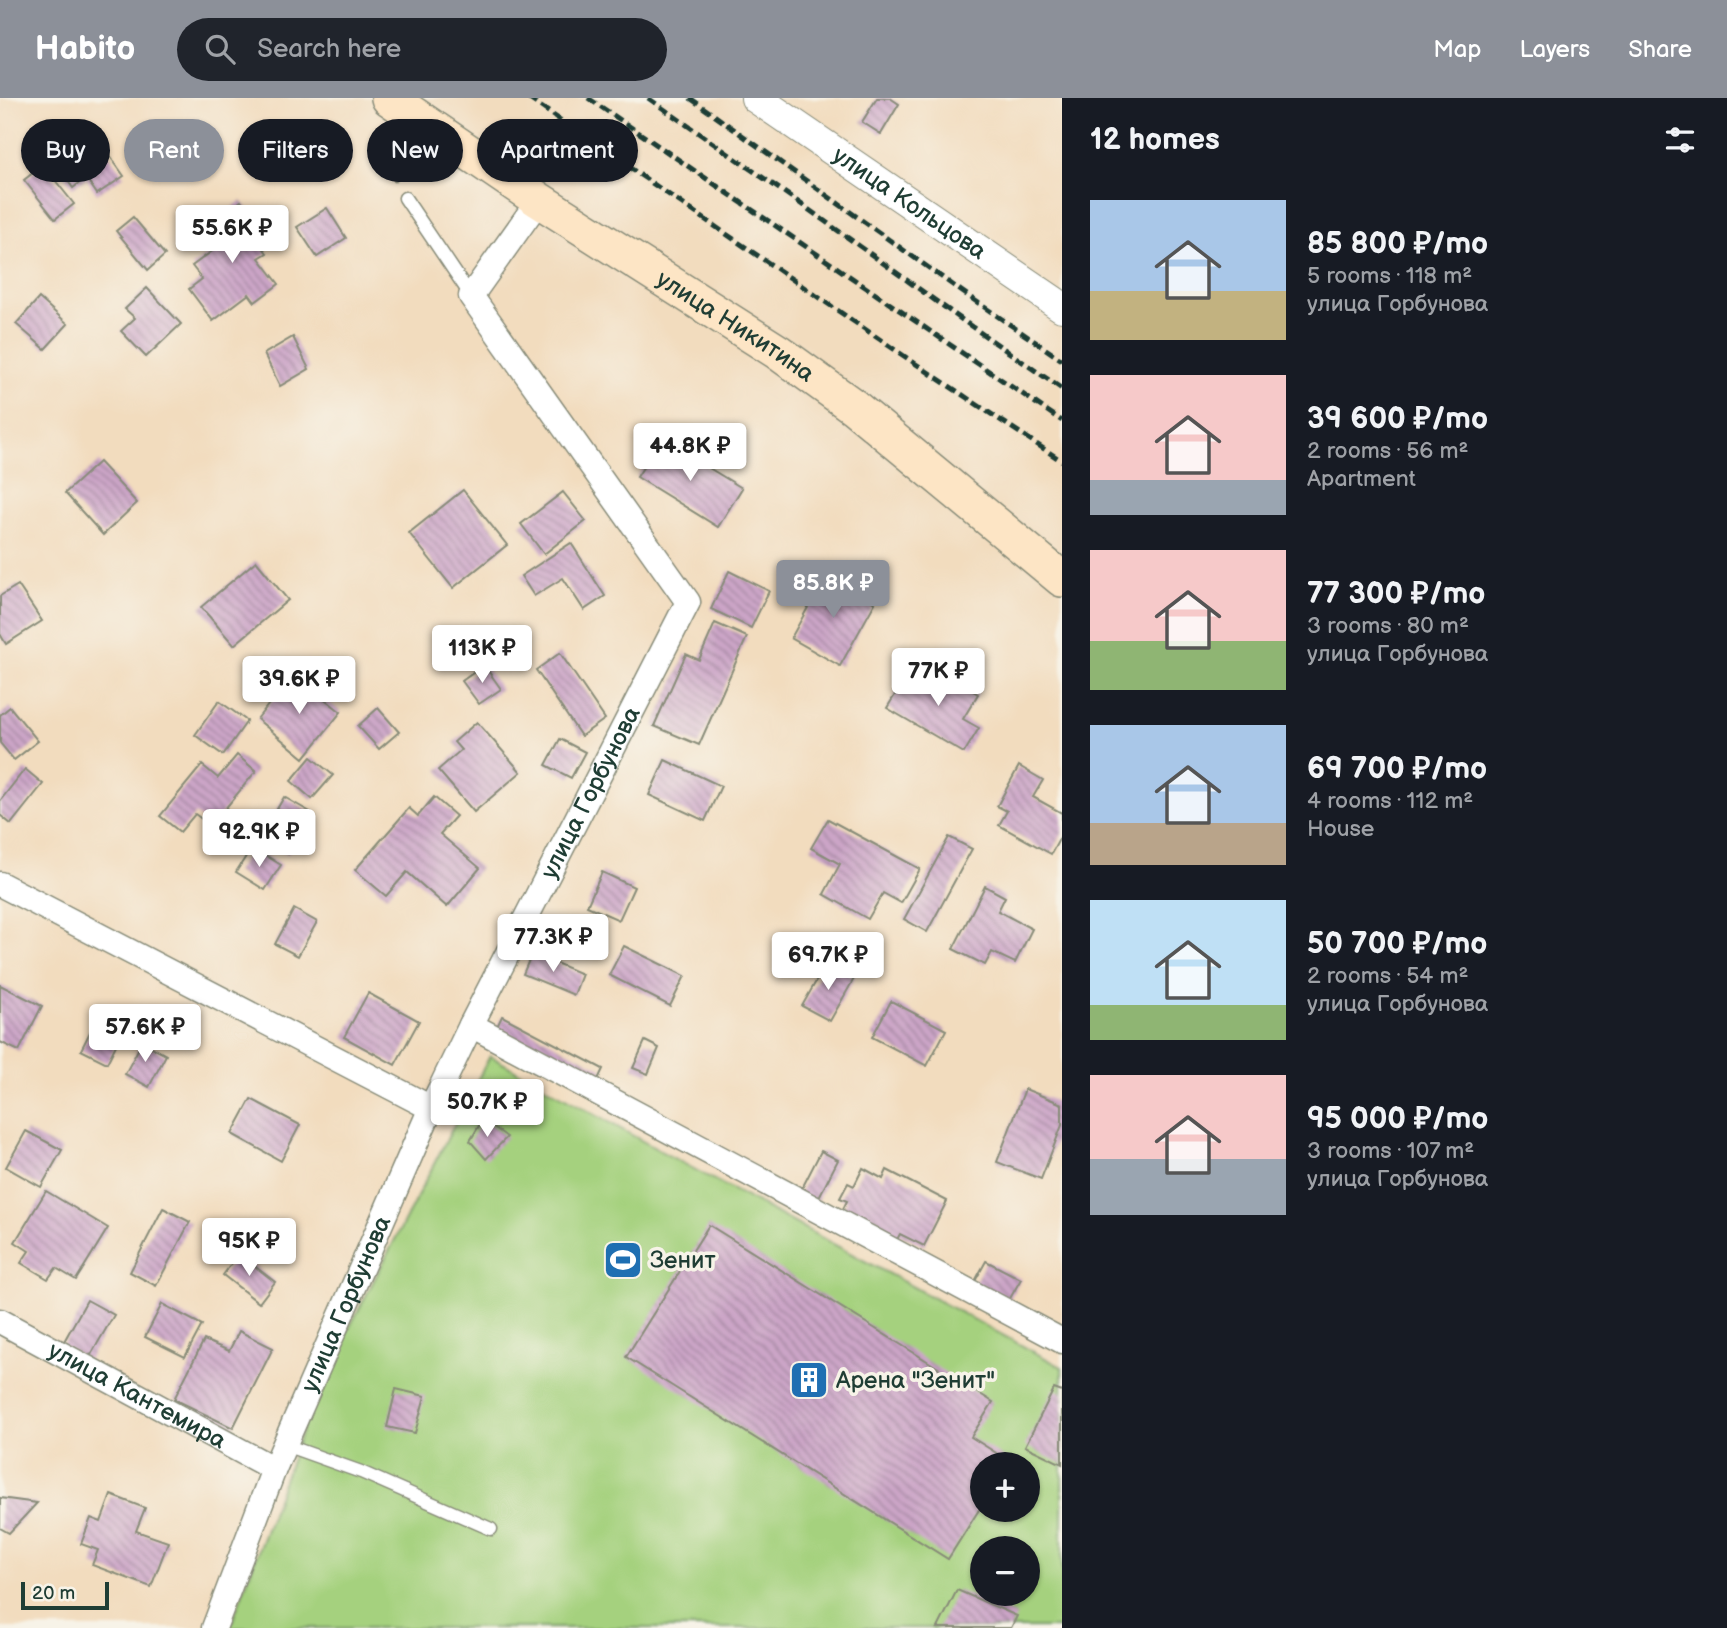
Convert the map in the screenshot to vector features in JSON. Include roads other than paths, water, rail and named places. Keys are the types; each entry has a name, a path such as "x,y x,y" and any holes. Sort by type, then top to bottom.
{"main road":[{"name":"улица Никитина","path":"389,98 539,200 778,352 854,407 1062,579"}],"street":[{"name":"улица Кольцова","path":"756,98 1062,307"},
{"path":"471,296 539,200"},
{"name":"улица Горбунова","path":"214,1628 274,1469 431,1108 688,602 471,296"},
{"path":"0,884 431,1108"},
{"path":"471,1025 1062,1341"},
{"name":"улица Кантемира","path":"0,1321 274,1469"}],"lane":[{"path":"405,198 471,296"},
{"path":"285,1445 345,1473 491,1529"}],"railway":[{"path":"528,98 1062,461"},
{"path":"588,98 1062,421"},
{"path":"648,98 1062,389"},
{"path":"690,98 1062,360"}],"place":[{"name":"Зенит","path":"623,1260"},
{"name":"Арена \"Зенит\"","path":"809,1380"}]}
